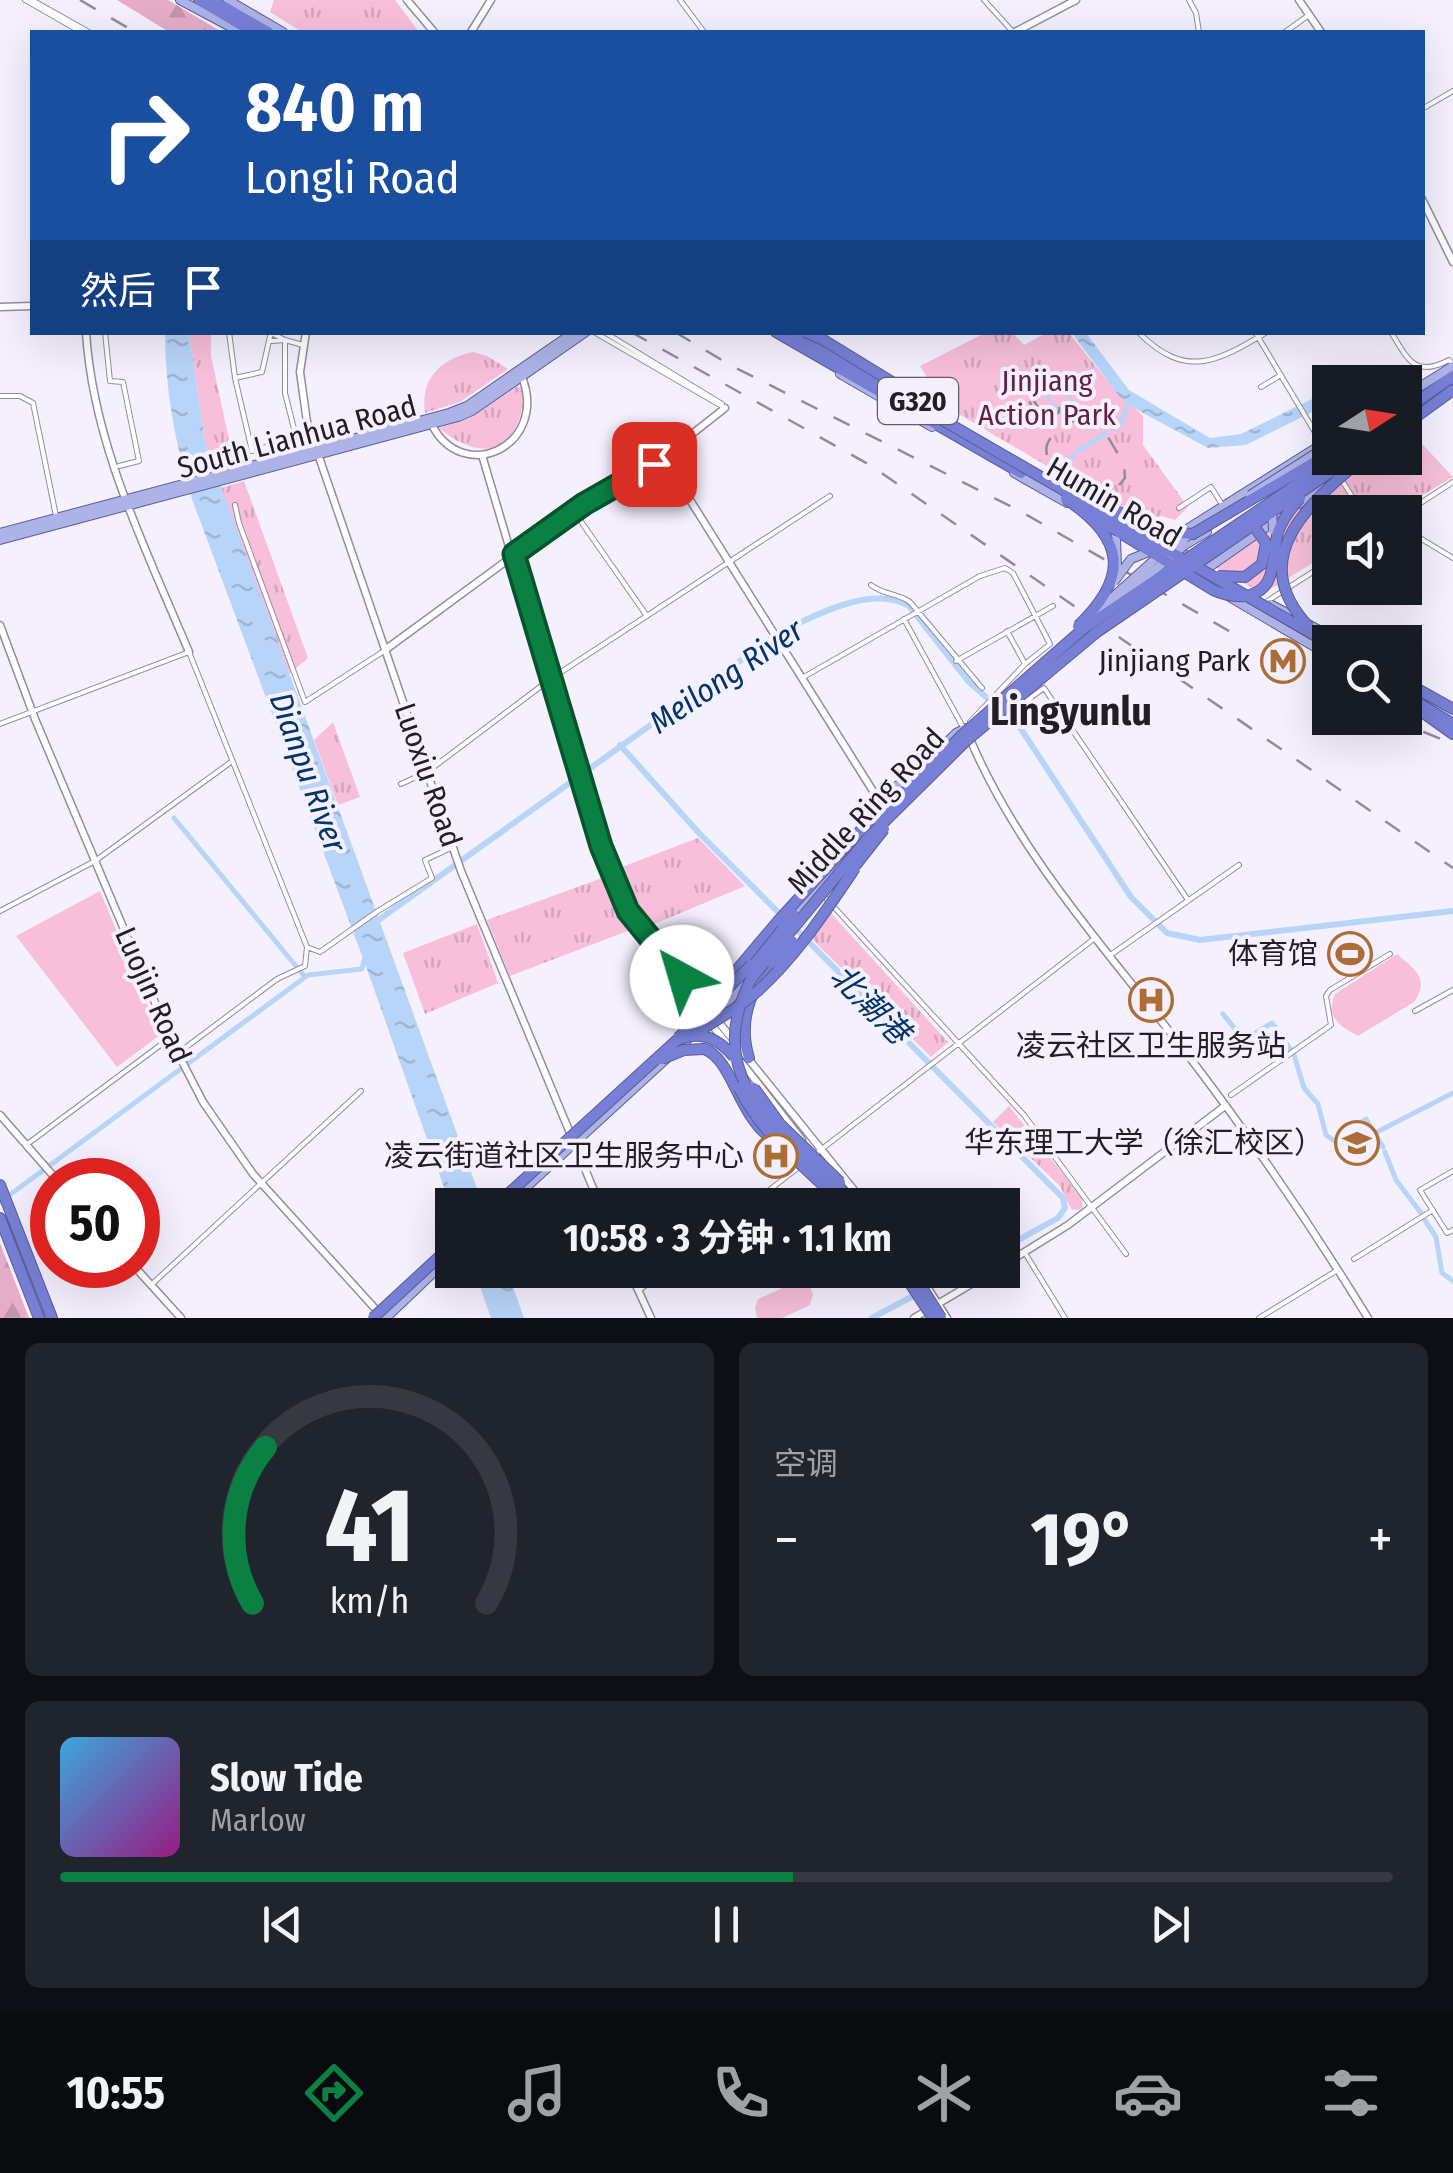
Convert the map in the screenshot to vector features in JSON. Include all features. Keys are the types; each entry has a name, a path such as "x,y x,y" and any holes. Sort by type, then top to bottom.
{"highway":[{"path":"190,0 229,26"},
{"path":"199,0 250,30"},
{"path":"212,0 270,30"},
{"path":"777,335 1210,572 1312,637"},
{"path":"795,335 1312,638"},
{"path":"811,335 915,396 940,418"},
{"path":"1422,394 1453,376"},
{"path":"1422,414 1453,391"},
{"path":"1068,496 1168,532 1192,534 1312,456"},
{"name":"Middle Ring Road","path":"833,1188 772,1138 740,1089 727,1046 731,1006 755,961 915,779 1083,628 1312,474"},
{"path":"1086,512 1225,596 1254,594 1262,589 1274,568 1285,516 1298,500 1334,475"},
{"name":"Middle Ring Road","path":"836,1188 762,1112 739,1068 734,1029 751,978 886,810 1098,632 1334,475"},
{"path":"1312,628 1286,597 1281,558 1298,522 1341,475"},
{"path":"1046,664 1106,597 1112,581 1111,546 1103,530 1068,496"},
{"path":"1210,572 1246,577 1264,559 1266,542 1262,533 1234,514"},
{"path":"1422,693 1453,711"},
{"path":"1422,693 1453,711"},
{"path":"1422,709 1453,729"},
{"path":"1423,711 1453,729"},
{"path":"708,1014 721,985 780,924 876,812 915,779"},
{"path":"654,1062 758,991 827,908 855,868 886,810"},
{"path":"742,989 769,967 855,868"},
{"path":"517,1188 654,1062 755,961"},
{"path":"748,1058 744,1042 746,1010 769,967"},
{"path":"670,1045 697,1034 721,1044 780,1124 831,1172 842,1188"},
{"path":"654,1062 684,1050 704,1049 716,1054 745,1110 772,1138"},
{"path":"0,1186 52,1318"},
{"path":"0,1218 39,1318"},
{"path":"378,1317 435,1265"},
{"path":"911,1288 929,1316"},
{"path":"925,1288 944,1318"}],"main road":[{"path":"180,0 236,30"},
{"path":"228,0 270,30"},
{"name":"South Lianhua Road","path":"430,421 467,406 570,335"},
{"name":"South Lianhua Road","path":"0,536 472,411 582,335"},
{"name":"Humin Road","path":"777,335 1111,528 1154,559 1195,576 1312,638"},
{"name":"Humin Road","path":"807,335 1312,637"},
{"path":"1422,391 1453,365"},
{"path":"1422,417 1453,391"},
{"path":"1074,632 1134,556 1164,546 1223,506 1312,455"},
{"path":"968,734 989,703 1154,559 1312,456"},
{"path":"1154,559 1234,514 1312,459"},
{"name":"Humin Road","path":"1038,470 1043,481 1068,496 1312,626"},
{"path":"1195,576 1210,572 1339,476"},
{"path":"1275,550 1272,509 1278,486"},
{"name":"South Lianhua Road","path":"0,536 128,503"},
{"path":"1111,528 1118,559 1113,583"},
{"path":"1085,632 1164,546"},
{"path":"836,862 936,762 1085,632 1155,580 1190,572 1203,574 1312,638"},
{"path":"521,1188 708,1014 780,924 797,915 830,884 902,784 936,762"},
{"path":"514,1188 568,1134 742,989 786,939 797,915 821,891 836,862 866,826 886,810"},
{"path":"861,838 866,826"},
{"path":"821,891 832,904"},
{"path":"378,1317 435,1256"}],"street":[{"path":"24,0 82,30"},
{"path":"32,0 82,30"},
{"path":"406,0 432,30"},
{"path":"472,30 491,0"},
{"path":"680,0 702,30"},
{"path":"984,0 1012,30"},
{"path":"1018,30 1076,0"},
{"path":"1190,0 1199,30"},
{"path":"1299,0 1320,30"},
{"path":"1288,30 1309,15"},
{"path":"1425,107 1453,91"},
{"path":"1425,204 1453,262"},
{"path":"0,307 30,306"},
{"path":"86,335 99,419 128,503 308,947 304,966 277,980 178,1057"},
{"path":"105,335 110,381 123,382 140,461 119,466"},
{"path":"229,335 234,378 252,451 290,440 294,428 285,392 286,340"},
{"path":"234,378 262,372 271,335"},
{"path":"275,335 303,345"},
{"name":"Luoxiu Road","path":"305,335 300,386 304,411 461,871 592,1188"},
{"path":"235,505 278,634 308,703 511,554 663,457 725,408 604,335"},
{"path":"1142,335 1170,356 1202,363 1224,358 1257,335 1312,425"},
{"path":"1394,335 1417,366 1428,369 1448,360 1453,365"},
{"path":"270,341 286,340"},
{"path":"1261,387 1281,375"},
{"path":"430,421 448,446 460,452 482,455 512,442 524,424 528,398 522,377"},
{"path":"0,396 20,396 32,403 56,519"},
{"path":"482,455 575,769 628,911 840,1188"},
{"path":"663,457 886,810"},
{"path":"1339,476 1351,495"},
{"path":"1422,502 1453,482"},
{"path":"1179,508 1212,487 1223,506"},
{"path":"401,784 427,772 549,680 830,496"},
{"path":"574,511 647,616"},
{"path":"1422,537 1453,558"},
{"path":"802,678 980,576 1005,568 1012,573 1050,644 989,703"},
{"path":"1266,602 1312,573"},
{"path":"871,585 881,592 902,596 982,688"},
{"path":"956,661 1053,606"},
{"path":"904,619 1041,864 1300,1209 1368,1318"},
{"name":"Luojin Road","path":"0,625 32,712 187,1074 224,1136 260,1183 378,1317"},
{"path":"1006,631 1026,664"},
{"path":"0,724 189,652"},
{"path":"968,734 1003,718 1044,688 1188,900"},
{"path":"0,911 95,860 233,761"},
{"path":"308,947 320,952 432,878 425,860 453,847"},
{"path":"1109,956 1239,865"},
{"path":"832,904 1030,1123 1126,1254"},
{"path":"772,1188 1095,938"},
{"path":"1232,1095 1331,1024 1326,996 1330,990 1390,954"},
{"path":"1415,1011 1453,990"},
{"path":"708,1014 823,1149 845,1188"},
{"path":"26,1145 170,1038"},
{"path":"160,1277 362,1090"},
{"path":"1020,1256 1092,1207 1225,1106"},
{"path":"0,1115 38,1158"},
{"path":"1453,1171 1420,1190 1447,1234 1453,1230"},
{"path":"1354,1260 1433,1210"},
{"path":"1025,1253 1065,1318"},
{"path":"1258,1318 1338,1269"},
{"path":"154,1288 181,1318"},
{"path":"637,1288 650,1318"},
{"path":"638,1291 642,1288"},
{"path":"910,1288 929,1316"},
{"path":"929,1288 940,1303 944,1318"},
{"path":"914,1318 929,1316 940,1303 965,1288"}],"green space":[{"path":"117,0 168,0 219,30 166,30"},
{"path":"274,0 395,0 418,30 299,30 270,12"},
{"path":"189,335 211,335 211,356 233,458 217,462 211,458 205,442"},
{"name":"Jinjiang Action Park","path":"981,335 1015,335 1024,345 1042,335 1071,335 1143,416 1143,445 1188,507 1175,520 1161,516 1140,521 945,406 920,366"},
{"path":"473,352 508,369 460,402 425,413 426,390 435,372 451,360"},
{"path":"518,386 524,389 522,410 509,438 498,446 472,447 439,428 469,418"},
{"path":"1422,444 1453,477 1422,495 1312,495 1312,563 1263,594 1206,562 1341,475 1422,475"},
{"path":"244,481 308,658 289,674 221,488"},
{"path":"333,722 360,797 338,805 314,740"},
{"path":"698,838 745,886 645,928 626,900 614,870"},
{"path":"602,878 620,920 630,930 510,976 487,920"},
{"path":"100,891 160,1035 117,1067 16,936"},
{"path":"828,910 948,1042 931,1057 808,935"},
{"path":"477,924 498,983 425,1014 403,953"},
{"path":"1397,954 1418,974 1421,986 1414,1002 1358,1036 1340,1025 1332,1009 1335,994"},
{"path":"1009,1106 1082,1198 1083,1210 1071,1209 1060,1186 993,1122"},
{"path":"0,1243 29,1318 0,1318"},
{"path":"783,1288 810,1288 813,1294 810,1305 782,1318 757,1318 758,1299"}],"water":[{"name":"Dianpu River","path":"165,335 189,335 205,442 477,1188 444,1188 192,499 172,416"},
{"path":"1073,335 1088,335 1129,390 1210,438 1241,434 1312,399 1312,412 1246,445 1208,448 1119,396"},
{"path":"480,1288 513,1288 524,1318 491,1318"}],"waterway":[{"path":"1054,388 1068,395 1080,411 1068,417 1047,397 1054,388"},
{"path":"1113,429 1121,423 1130,399"},
{"path":"1078,451 1105,434"},
{"path":"1058,474 1074,456"},
{"name":"Meilong River","path":"377,921 779,633 843,605 878,599 909,606 968,681 995,705"},
{"name":"Meilong River","path":"1005,712 1021,729 1131,897 1167,933 1200,940 1453,911"},
{"name":"北潮港","path":"620,745 699,833 785,919"},
{"path":"174,818 305,977"},
{"name":"北潮港","path":"794,927 1063,1198 1065,1208 1058,1218 1020,1239"},
{"name":"Meilong River","path":"0,1202 308,975 362,969 365,957"},
{"path":"1223,1014 1244,1040 1272,1023 1291,1050"},
{"path":"1294,1055 1304,1088 1318,1104 1326,1135 1336,1142 1348,1138 1366,1119 1383,1147"},
{"path":"1375,1133 1453,1093"},
{"path":"1385,1152 1396,1180 1421,1213"},
{"path":"1424,1219 1436,1237 1442,1273 1453,1281"},
{"name":"北潮港","path":"872,1318 928,1288"}],"railway":[{"path":"80,0 132,30"},
{"path":"636,335 870,465 1453,868"},
{"path":"680,335 730,365 1020,511 1236,635"},
{"path":"1033,399 1040,411 1055,404 1059,412 1046,423 1035,422 1030,402 1033,399"},
{"path":"1082,417 1099,422 1124,464 1125,478 1112,494 1097,492 1075,481 1047,455 1050,439 1057,431 1082,417"},
{"path":"1422,731 1453,744"}],"place":[{"name":"Jinjiang Park","path":"1283,661"},
{"name":"体育馆","path":"1350,954"},
{"name":"凌云社区卫生服务站","path":"1151,1000"},
{"name":"华东理工大学（徐汇校区）","path":"1357,1143"},
{"name":"凌云街道社区卫生服务中心","path":"776,1156"}],"district":[{"name":"Lingyunlu","path":"1071,711"}],"route":[{"path":"654,464 584,504 514,554 601,846 628,911 682,977"}]}
